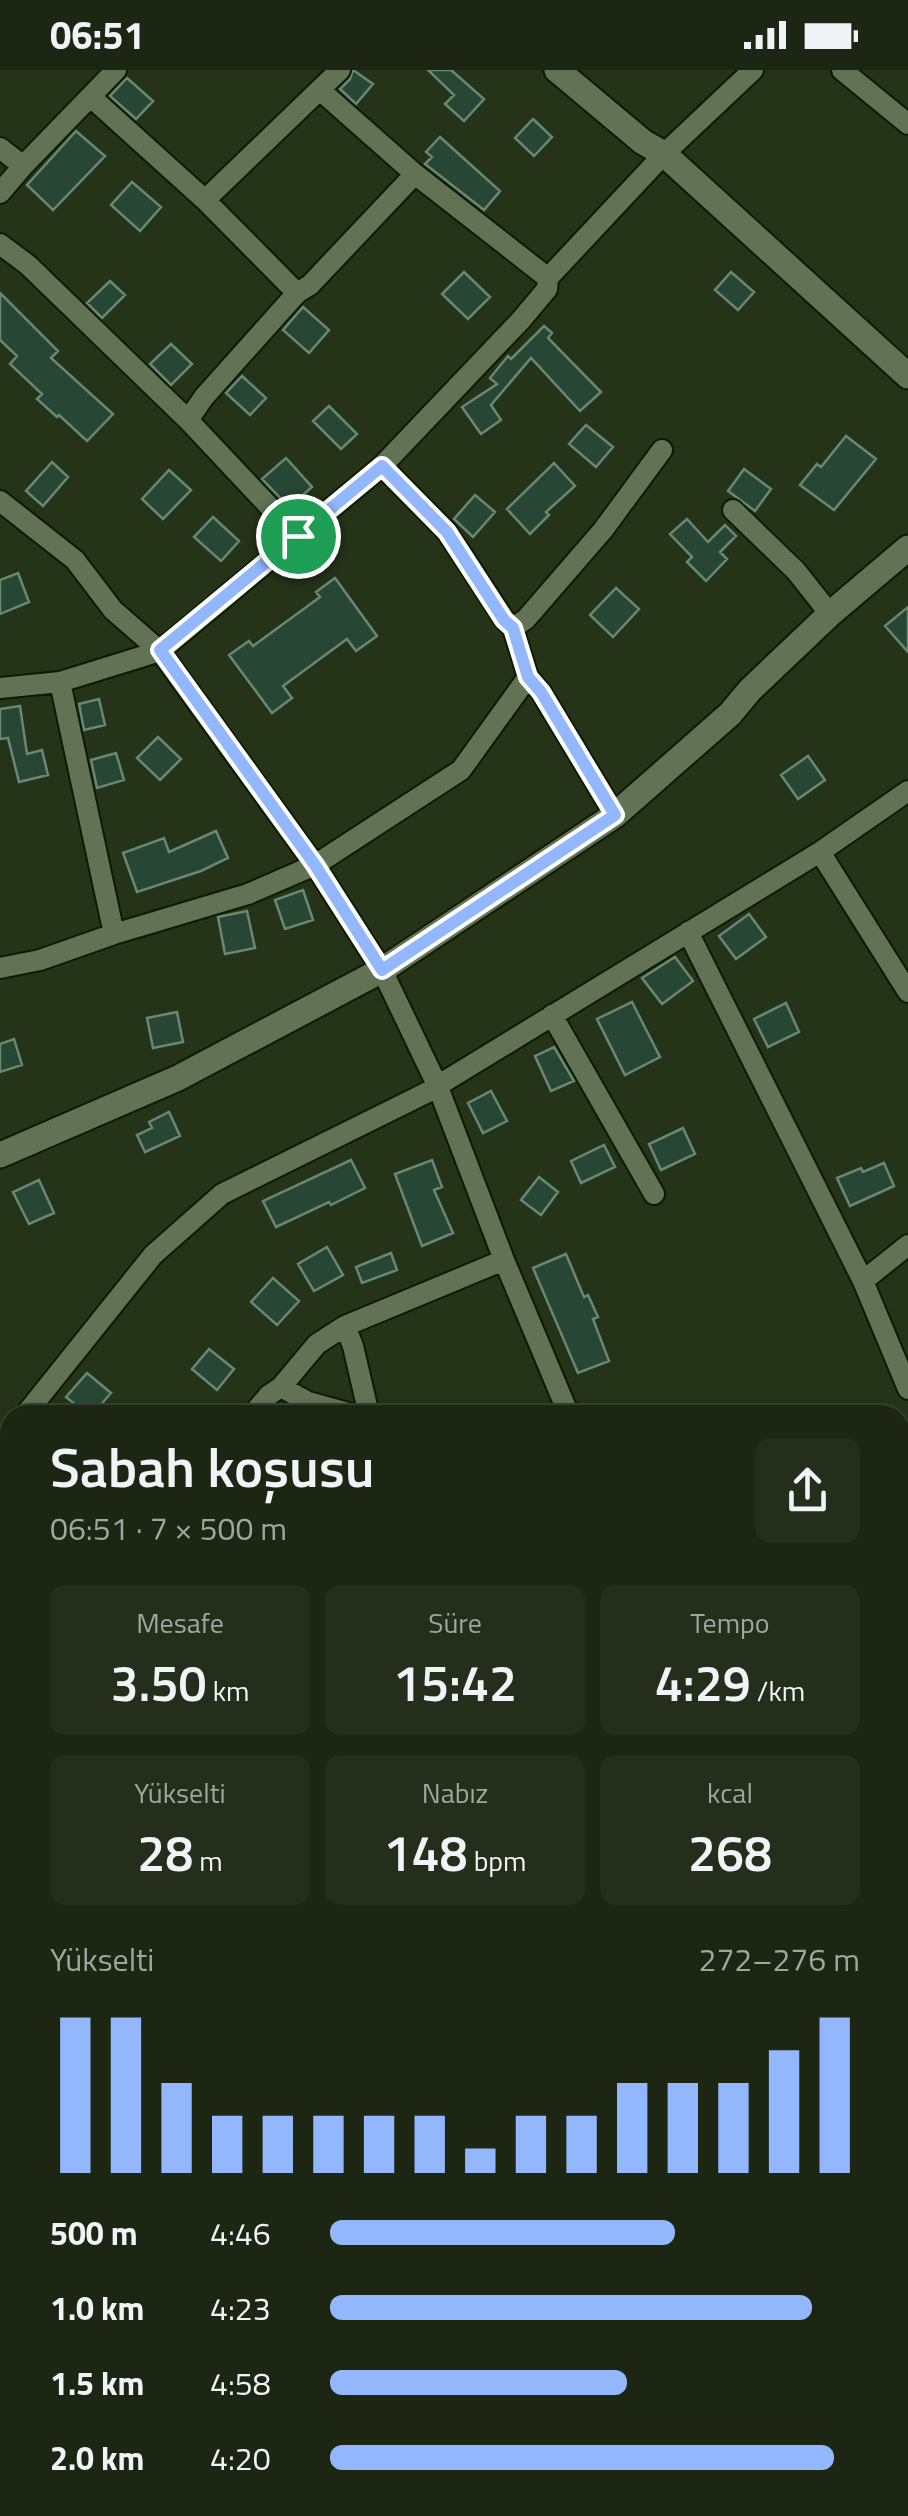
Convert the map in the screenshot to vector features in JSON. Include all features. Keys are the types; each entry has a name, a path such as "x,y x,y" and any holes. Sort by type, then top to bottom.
{"street":[{"path":"0,193 116,70"},
{"path":"205,200 340,70"},
{"path":"557,70 664,154 908,376"},
{"path":"0,688 60,682 160,650 382,466 521,320 547,288 548,278 664,154 753,70"},
{"path":"842,70 908,124"},
{"path":"321,91 415,174 548,278"},
{"path":"91,97 205,200 297,293"},
{"path":"0,148 23,166"},
{"path":"188,420 297,293 310,285 415,174"},
{"path":"0,244 28,264 188,420 298,536"},
{"path":"513,628 526,619 603,530 662,450"},
{"path":"382,466 447,532 513,628 528,677 615,815"},
{"path":"0,501 75,560 114,610 160,650 315,865 382,970 438,1087 504,1260 566,1405"},
{"path":"732,510 796,570 830,614"},
{"path":"0,1155 178,1078 382,970 615,815 730,714 830,614 908,548"},
{"path":"0,968 40,960 248,894 315,865 460,770 528,677"},
{"path":"60,682 114,934"},
{"path":"34,1405 153,1255 222,1194 438,1087 820,852 908,791"},
{"path":"820,852 908,992"},
{"path":"688,932 863,1281 908,1389"},
{"path":"552,1016 654,1194"},
{"path":"863,1281 908,1245"},
{"path":"260,1405 281,1387 316,1344 344,1326 504,1260"},
{"path":"344,1326 353,1346 366,1405"},
{"path":"281,1387 319,1405"}],"building":[{"path":"353,70 373,84 356,104 340,89"},
{"path":"428,70 451,70 484,99 464,121 445,104 454,95"},
{"path":"127,78 153,101 136,119 110,96"},
{"path":"533,119 552,137 534,156 515,138"},
{"path":"76,131 105,156 53,210 27,185"},
{"path":"440,137 500,191 484,210 425,164 432,157 426,152"},
{"path":"132,182 161,207 140,231 111,205"},
{"path":"464,272 490,297 468,319 442,294"},
{"path":"731,272 754,292 738,310 715,290"},
{"path":"110,281 125,295 102,318 87,303"},
{"path":"0,293 58,351 51,358 113,414 87,441 37,399 42,394 10,364 17,356 0,340"},
{"path":"303,307 329,330 309,353 283,330"},
{"path":"544,326 552,333 548,338 601,392 580,411 531,358 491,405 501,420 481,434 462,407 497,384 490,378 508,356 511,359"},
{"path":"171,344 192,364 171,385 150,364"},
{"path":"242,376 266,398 250,415 226,393"},
{"path":"329,406 357,434 341,449 313,421"},
{"path":"586,425 613,447 596,467 569,444"},
{"path":"846,436 876,459 834,510 800,485"},
{"path":"286,458 312,487 289,507 262,479"},
{"path":"52,462 68,477 43,506 26,491"},
{"path":"554,463 575,486 546,512 549,515 530,534 507,509"},
{"path":"744,469 771,489 755,511 728,491"},
{"path":"169,470 191,490 163,519 142,499"},
{"path":"475,495 495,512 473,537 454,519"},
{"path":"213,517 239,541 221,561 194,537"},
{"path":"687,519 708,542 725,525 736,536 720,552 727,559 706,581 687,562 692,557 670,534"},
{"path":"18,573 29,602 0,614 0,580"},
{"path":"335,578 377,636 356,651 347,639 283,686 292,698 272,713 229,655 249,641 253,646 320,597 316,592"},
{"path":"616,588 639,609 613,637 590,615"},
{"path":"908,607 908,652 885,626"},
{"path":"99,699 105,725 84,730 79,704"},
{"path":"20,706 27,754 42,750 48,775 19,782 8,738 0,739 0,709"},
{"path":"158,737 181,759 160,780 137,758"},
{"path":"116,753 124,780 97,788 91,760"},
{"path":"808,756 825,780 798,799 781,775"},
{"path":"216,831 228,858 137,892 123,853 164,838 169,852"},
{"path":"303,890 313,920 285,929 275,900"},
{"path":"247,911 255,948 225,954 218,917"},
{"path":"749,914 766,937 736,959 719,936"},
{"path":"675,957 693,981 662,1004 642,978"},
{"path":"632,1002 660,1057 625,1075 597,1019"},
{"path":"786,1003 799,1032 768,1047 754,1019"},
{"path":"177,1012 183,1042 153,1048 147,1018"},
{"path":"14,1039 22,1065 0,1072 0,1044"},
{"path":"554,1047 574,1081 551,1091 535,1056"},
{"path":"491,1091 507,1121 483,1133 468,1103"},
{"path":"169,1112 180,1136 145,1152 137,1135 152,1128 149,1122"},
{"path":"683,1128 695,1154 661,1170 649,1144"},
{"path":"604,1145 615,1167 581,1183 571,1161"},
{"path":"351,1160 365,1188 276,1227 263,1201"},
{"path":"432,1160 442,1187 434,1190 453,1233 422,1246 395,1174"},
{"path":"884,1163 894,1186 850,1206 837,1178"},
{"path":"539,1177 558,1192 541,1215 521,1200"},
{"path":"39,1180 54,1213 29,1224 13,1192"},
{"path":"327,1247 343,1275 314,1291 298,1264"},
{"path":"391,1253 397,1270 362,1283 356,1267"},
{"path":"566,1254 584,1297 588,1295 598,1317 593,1319 609,1361 578,1373 533,1268"},
{"path":"273,1278 299,1301 277,1325 251,1302"},
{"path":"209,1349 234,1369 217,1390 192,1369"},
{"path":"87,1373 111,1393 101,1405 76,1405 66,1397"}],"route":[{"path":"382,466 447,532 513,628 528,677 615,815 382,970 315,865 160,650 298,536 382,466"}]}
